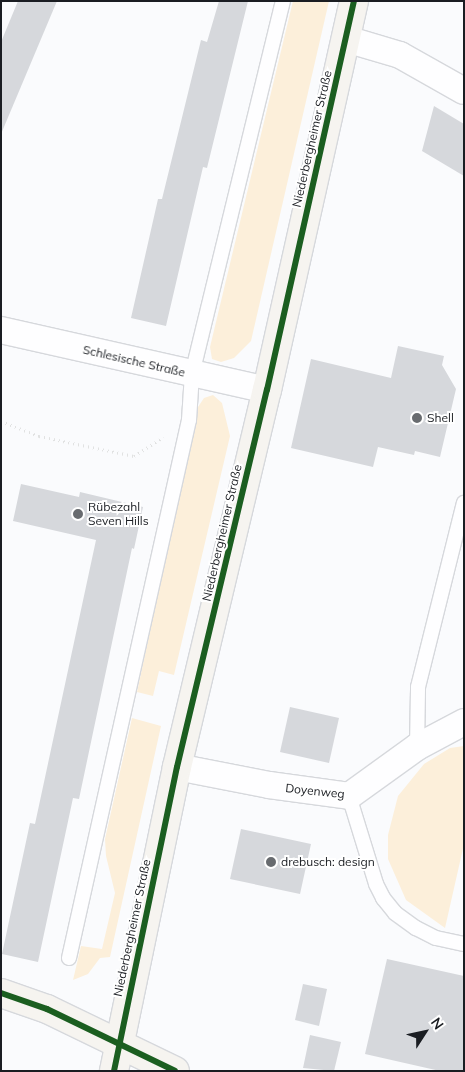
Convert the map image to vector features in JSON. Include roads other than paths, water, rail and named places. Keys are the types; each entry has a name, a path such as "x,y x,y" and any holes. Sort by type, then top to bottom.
{"main road":[{"name":"Niederbergheimer Straße","path":"114,1071 118,1043 140,953 177,767 267,390 354,1"},
{"path":"1,993 47,1009 175,1071"}],"street":[{"path":"346,39 400,55 464,91"},
{"name":"Schlesische Straße","path":"1,330 267,390"},
{"name":"Doyenweg","path":"177,767 269,786 349,796 417,747 464,722"}],"lane":[{"path":"69,958 189,420 192,374 283,1"},
{"path":"417,747 418,687 464,502"},
{"path":"349,796 383,898 395,913 416,928 436,938 464,944"}],"place":[{"name":"Shell","path":"417,418"},
{"name":"Rübezahl Seven Hills","path":"78,514"},
{"name":"drebusch: design","path":"271,862"}]}
